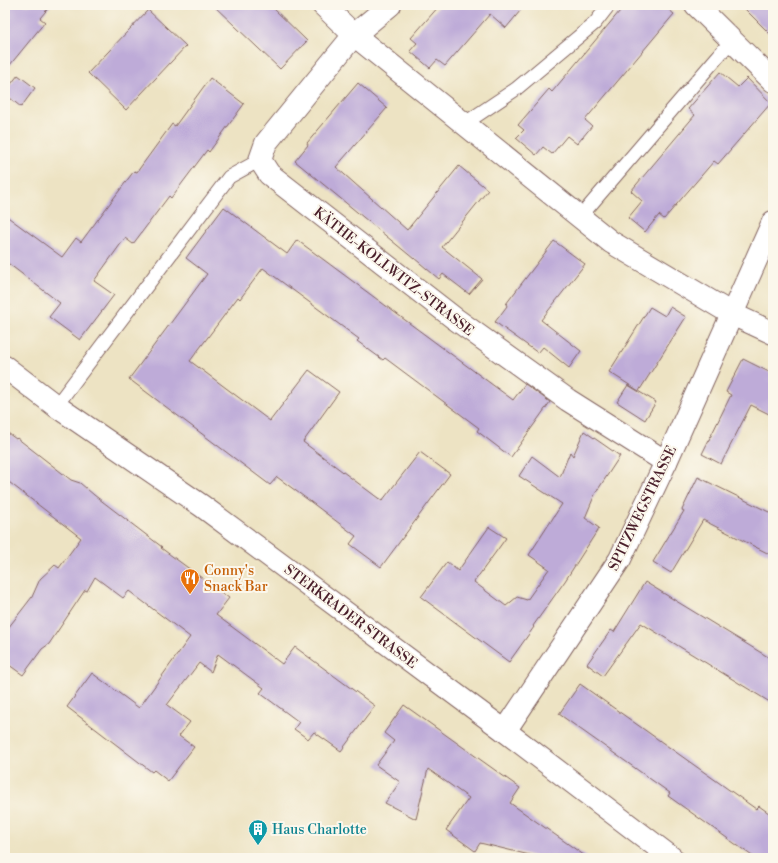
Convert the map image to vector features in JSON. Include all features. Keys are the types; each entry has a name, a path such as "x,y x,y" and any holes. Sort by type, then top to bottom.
{"street":[{"path":"322,5 354,35 611,242 732,314 773,333"},
{"path":"260,160 266,143 354,35 390,5"},
{"path":"696,5 773,81"},
{"name":"KÄTHE-KOLLWITZ-STRASSE","path":"260,160 269,174 454,318 568,400 666,462"},
{"name":"SPITZWEGSTRASSE","path":"505,731 620,559 666,462 773,222"},
{"name":"STERKRADER STRASSE","path":"5,367 56,406 202,506 505,731 672,858"}],"lane":[{"path":"464,124 516,89 595,23 609,5"},
{"path":"580,217 732,40"},
{"path":"56,406 229,177 260,160"}],"building":[{"path":"5,5 51,5 40,18 45,22 5,71"},
{"path":"213,5 270,5 307,41 280,69"},
{"path":"440,5 525,5 506,28 490,14 445,66 437,60 430,68 410,51 417,43 411,38"},
{"path":"625,5 663,5 674,14 585,120 592,126 577,144 567,136 552,154 543,147 536,155 516,138 524,130 518,125 549,89 552,92"},
{"path":"741,5 773,5 773,37"},
{"path":"148,10 186,46 126,110 88,73"},
{"path":"720,72 738,87 747,78 771,103 718,164 714,161 664,219 659,215 645,232 628,218 642,201 631,191 695,115 688,109"},
{"path":"18,75 35,88 21,107 5,94"},
{"path":"210,78 244,104 209,152 207,150 171,198 169,196 133,244 125,238 94,281 114,295 80,340 49,317 60,303 5,261 5,215 62,257 76,238 81,242 134,171 137,172 172,124 175,126"},
{"path":"358,83 387,108 336,167 407,230 459,166 488,190 442,247 482,279 469,294 443,274 439,279 295,161 308,145 307,143"},
{"path":"224,207 287,254 297,240 513,400 525,384 550,402 511,457 477,431 479,428 385,358 383,360 357,341 359,339 263,268 240,299 238,297 190,361 270,421 309,370 339,392 303,442 382,501 420,452 450,474 381,567 350,544 356,536 307,499 277,477 270,485 129,379 207,274 186,258"},
{"path":"554,241 585,264 541,320 581,351 569,368 543,347 538,353 495,322 507,306 506,304"},
{"path":"650,307 665,316 670,307 686,317 639,391 609,372"},
{"path":"743,359 773,374 773,416 751,405 721,464 702,454 731,395 726,392"},
{"path":"628,385 656,402 645,420 617,402"},
{"path":"5,431 16,439 17,438 71,480 80,483 162,547 161,548 229,598 216,615 282,664 295,647 375,706 341,751 314,732 308,739 294,729 299,722 260,693 264,688 218,654 211,672 199,663 167,705 190,722 179,736 194,747 168,781 154,770 152,772 67,707 92,673 139,708 190,637 129,591 123,598 95,577 87,591 85,590 49,644 42,649 23,675 5,662 5,632 32,597 40,579 55,565 59,568 81,538 5,479"},
{"path":"584,431 620,456 595,494 585,518 599,528 565,581 509,662 421,597 447,562 458,571 489,527 506,538 474,582 506,606 517,597 527,600 549,569 529,555 562,504 519,476 532,456 560,477 570,452 573,456"},
{"path":"698,477 773,514 773,556 703,520 671,573 653,562 684,511 682,510"},
{"path":"645,582 773,660 773,704 641,623 603,676 587,664 611,630 614,632"},
{"path":"580,684 756,809 759,806 773,816 773,858 755,858 668,796 670,793 559,714"},
{"path":"404,705 520,788 510,803 588,858 542,858 480,843 475,851 446,830 469,798 428,769 416,819 385,803 400,782 376,765 394,741 384,733"}],"place":[{"name":"Conny's Snack Bar","path":"190,595"},
{"name":"Haus Charlotte","path":"258,846"}]}
